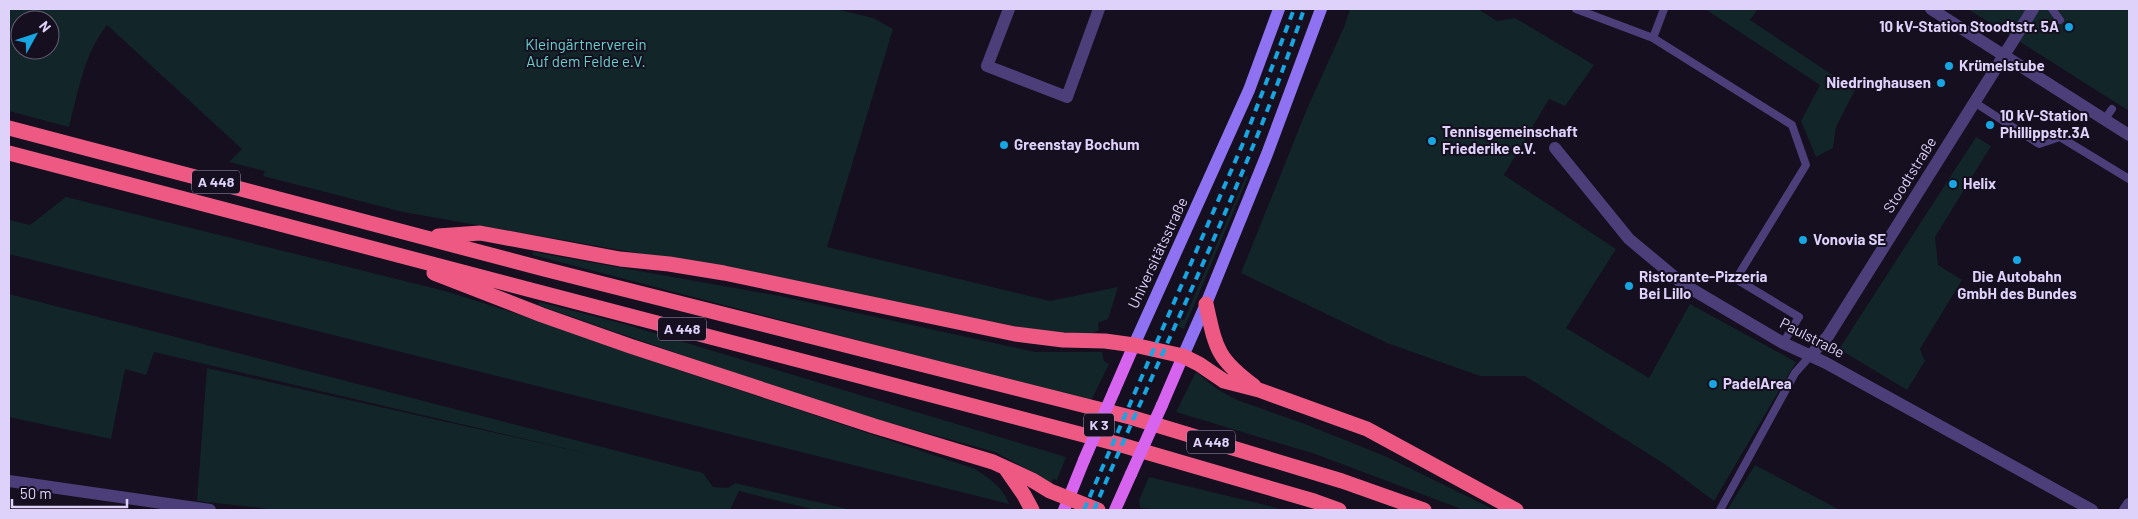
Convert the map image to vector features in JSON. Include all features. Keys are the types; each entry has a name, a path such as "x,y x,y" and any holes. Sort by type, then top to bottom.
{"highway":[{"name":"A 448","path":"9,128 544,269 1130,416 1342,482 1424,510"},
{"name":"A 448","path":"9,153 1118,444 1339,510"},
{"path":"424,236 480,233 620,259 669,264 724,273 1040,338 1105,341 1134,345 1183,356 1224,381 1259,390 1367,429 1516,510"},
{"path":"369,248 542,315 630,346 865,423 992,462 1066,504 1098,510"},
{"path":"1206,304 1215,342 1224,361 1259,390"},
{"path":"1005,468 1032,510"}],"main road":[{"name":"Universitätsstraße","path":"1066,504 1134,345 1249,90 1279,9"},
{"path":"1115,510 1206,304 1267,154 1321,9"}],"street":[{"path":"1009,9 987,66 1067,97 1099,9"},
{"path":"1931,9 2004,55 2109,114 2129,135"},
{"name":"Stoodtstraße","path":"1810,356 1828,336 2033,9"},
{"name":"Paulstraße","path":"1555,148 1629,239 1683,284 1783,343 1826,362 2092,510"},
{"path":"9,482 191,509 210,510"},
{"path":"2125,510 2129,504"}],"lane":[{"path":"1576,9 1653,38 1792,125 1806,165 1736,279 1799,317 1783,343"},
{"path":"1653,38 1664,9"},
{"path":"2052,9 2060,20"},
{"path":"1974,102 2039,144 2060,137 2129,179"},
{"path":"1720,510 1795,374 1810,356"}],"green space":[{"name":"Kleingärtnerverein Auf dem Felde e.V.","path":"9,9 836,9 873,18 893,29 827,247 1050,301 1118,287 1108,319 1098,323 1099,330 1089,335 1059,335 735,270 403,212 263,176 265,171 229,162 242,149 107,25 99,36 87,61 69,127 9,111"},
{"path":"1350,9 1478,9 1497,21 1515,18 1594,65 1565,106 1549,99 1504,175 1616,249 1566,328 1649,378 1690,304 1796,362 1714,501 1666,465 1525,376 1480,376 1387,343 1241,273 1307,109 1344,27"},
{"path":"1705,9 1758,9 1750,20 1855,90 1836,127 1833,148 1816,157 1801,121 1820,85"},
{"path":"1968,9 2129,9 2129,111"},
{"path":"1976,137 1991,146 1935,237 1938,265 1962,280 1920,349 1925,361 1907,390 1839,349"},
{"path":"1246,176 1248,177 1184,329 1178,326 1181,319 1184,320"},
{"path":"66,197 445,291 540,321 628,353 975,469 999,488 1009,504 9,254 9,220 30,225"},
{"path":"533,252 780,296 1035,352 1102,352 1104,361 1109,364 1091,401 533,255"},
{"path":"9,294 703,473 713,487 728,488 735,483 852,510 815,510 739,491 730,510 278,510 197,501 207,368 593,455 154,352 146,375 125,369 111,439 9,417"},
{"path":"539,302 624,324 1066,457 1057,480 1053,479 1051,484 995,452 876,419 757,381 538,305"},
{"path":"1196,372 1217,389 1237,400 1305,424 1387,457 1495,510 1464,510 1315,454 1176,412"},
{"path":"1755,465 1840,510 1727,510"},
{"path":"1149,477 1282,510 1167,510 1140,508 1139,500"}],"railway":[{"path":"1084,510 1244,141 1294,9"},
{"path":"1094,510 1231,199 1257,136 1304,9"}],"place":[{"name":"10 kV-Station Stoodtstr. 5A","path":"2069,27"},
{"name":"Krümelstube","path":"1949,66"},
{"name":"Niedringhausen","path":"1941,83"},
{"name":"10 kV-Station Phillippstr.3A","path":"1990,125"},
{"name":"Tennisgemeinschaft Friederike e.V.","path":"1432,141"},
{"name":"Greenstay Bochum","path":"1004,145"},
{"name":"Helix","path":"1953,184"},
{"name":"Vonovia SE","path":"1803,240"},
{"name":"Die Autobahn GmbH des Bundes","path":"2017,260"},
{"name":"Ristorante-Pizzeria Bei Lillo","path":"1629,286"},
{"name":"PadelArea","path":"1713,384"}]}
